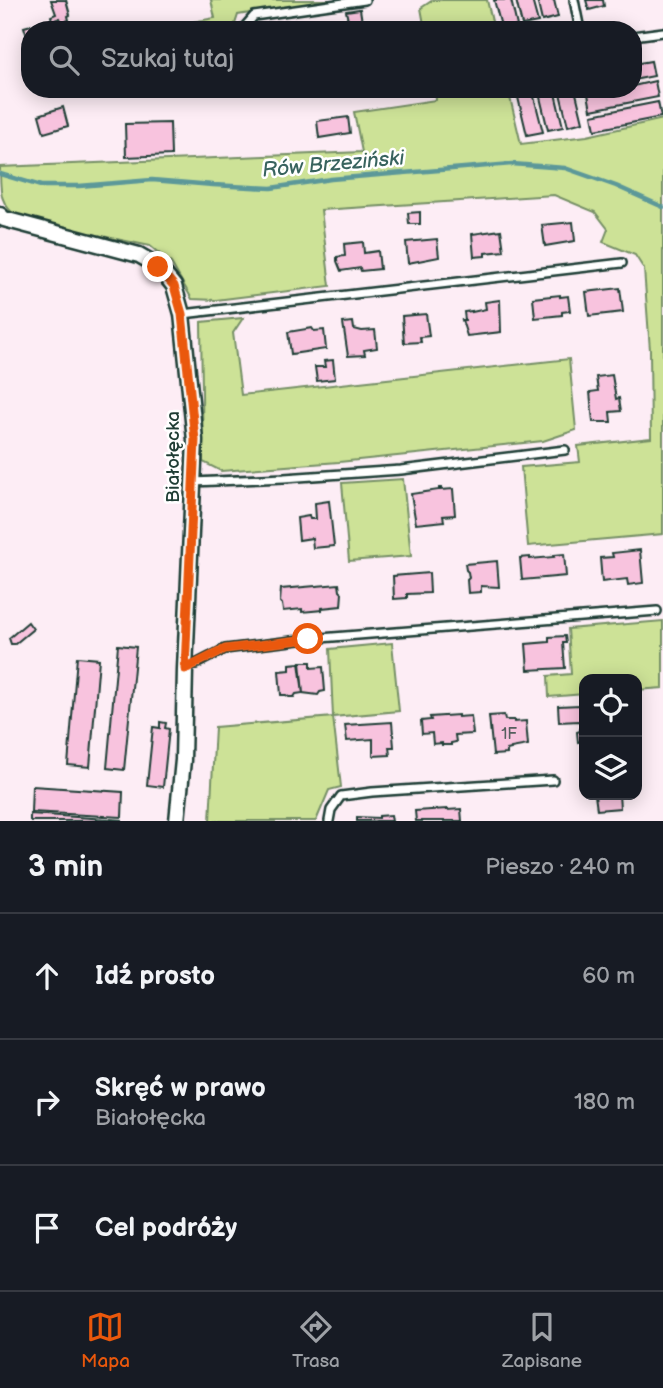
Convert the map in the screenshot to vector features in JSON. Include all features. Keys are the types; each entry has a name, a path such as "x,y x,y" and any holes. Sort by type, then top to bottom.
{"street":[{"name":"Białołęcka","path":"0,215 4,219 139,255 166,274 174,286 182,314 195,440 183,760 177,821"}],"lane":[{"path":"250,21 254,16 365,0"},
{"path":"574,0 578,21"},
{"path":"642,35 663,32"},
{"path":"182,314 622,263"},
{"path":"193,482 401,470 565,450"},
{"path":"185,669 225,649 239,647 657,611"},
{"path":"329,821 331,810 341,796 553,780"}],"green space":[{"path":"211,0 329,0 238,15 236,21 198,21 215,18"},
{"path":"433,0 487,0 492,21 423,21 421,8"},
{"path":"510,98 521,144 587,136 663,119 663,534 528,546 521,467 580,462 578,446 651,438 650,350 644,269 635,255 603,242 608,229 595,212 554,195 321,210 330,286 216,300 192,299 171,263 150,246 20,219 8,209 2,198 0,167 362,152 354,112 436,100"},
{"path":"243,318 233,333 241,395 569,359 576,430 543,441 221,471 203,462 201,322"},
{"path":"403,479 411,556 349,561 342,483"},
{"path":"663,621 663,688 642,690 642,674 579,674 579,694 549,697 548,676 571,674 568,629"},
{"path":"392,643 399,711 333,717 330,649"},
{"path":"333,717 341,787 329,790 316,821 210,821 215,727"}],"building":[{"path":"51,0 66,0 69,20 62,21 60,18 52,21 51,16 56,14"},
{"path":"494,0 511,0 516,21 500,21"},
{"path":"516,0 532,0 538,21 521,21"},
{"path":"537,0 554,0 558,17 542,21"},
{"path":"586,0 603,0 604,6 589,10"},
{"path":"360,9 362,21 348,21 346,11"},
{"path":"651,61 654,76 642,78 642,62"},
{"path":"655,81 658,97 591,110 589,98 642,98 642,84"},
{"path":"518,98 534,98 543,132 527,135"},
{"path":"540,98 556,98 563,127 548,130"},
{"path":"561,98 577,98 583,122 568,126"},
{"path":"658,102 661,117 595,130 592,115"},
{"path":"63,107 68,126 44,133 39,115"},
{"path":"348,117 350,133 319,138 317,121"},
{"path":"170,123 171,155 126,157 125,124"},
{"path":"420,212 420,224 409,224 408,213"},
{"path":"573,222 575,241 545,246 542,225"},
{"path":"501,230 504,251 474,257 472,234"},
{"path":"437,239 439,257 408,263 406,242"},
{"path":"363,242 364,253 378,251 380,269 341,271 337,257 345,256 344,244"},
{"path":"620,288 623,312 589,316 586,292"},
{"path":"568,296 570,311 562,312 562,315 535,318 533,298"},
{"path":"500,300 501,332 467,336 462,320 465,320 464,312 486,309 485,302"},
{"path":"426,314 429,336 420,337 421,342 404,343 402,316"},
{"path":"353,322 354,329 375,330 377,348 364,350 365,355 348,356 343,323"},
{"path":"312,328 314,331 324,330 326,349 291,354 288,332"},
{"path":"333,360 335,379 317,381 315,367 325,367 324,361"},
{"path":"612,375 621,411 610,412 611,422 593,422 590,392 598,391 596,377"},
{"path":"439,488 453,489 455,515 443,516 444,521 416,524 411,494"},
{"path":"329,501 334,546 313,548 312,538 299,540 297,518 309,516 310,519 316,519 315,503"},
{"path":"640,550 643,583 628,585 627,579 602,582 600,558 613,557 612,553"},
{"path":"564,554 566,576 522,580 520,558"},
{"path":"497,561 499,587 481,586 481,592 468,593 469,578 465,564"},
{"path":"429,573 430,593 407,594 407,598 394,599 393,576"},
{"path":"339,584 342,593 341,606 302,612 302,609 283,611 280,602 281,589"},
{"path":"28,622 33,629 15,644 11,644 9,638"},
{"path":"565,636 565,668 528,670 526,644 549,642 549,637"},
{"path":"118,645 136,647 124,770 107,768"},
{"path":"77,657 99,659 90,767 68,765"},
{"path":"299,662 303,693 294,697 281,695 279,671 290,670 290,664"},
{"path":"300,662 311,662 311,668 323,667 325,691 318,695 303,693"},
{"path":"579,705 579,721 559,722 558,706"},
{"path":"504,715 505,720 526,721 528,745 511,748 507,750 507,754 493,755 489,716"},
{"path":"471,716 473,734 455,735 456,742 442,745 433,744 432,733 422,734 421,721 431,720 430,717"},
{"path":"160,722 166,723 165,728 169,729 163,787 147,785 153,727 160,728"},
{"path":"392,722 394,747 389,747 390,755 373,756 373,739 347,741 345,725"},
{"path":"32,786 123,792 122,817 31,812"},
{"path":"596,800 619,800 620,808 597,810"},
{"path":"461,809 462,821 416,821 415,811"},
{"path":"30,814 122,820 122,821 30,821"},
{"path":"391,815 392,821 357,821 357,817 379,818"}],"waterway":[{"name":"Rów Brzeziński","path":"0,174 41,186 152,180 271,188 331,179 512,164 565,168 616,186 663,207"}],"route":[{"path":"158,267 174,286 182,314 195,440 185,669 225,649 308,639"}]}
